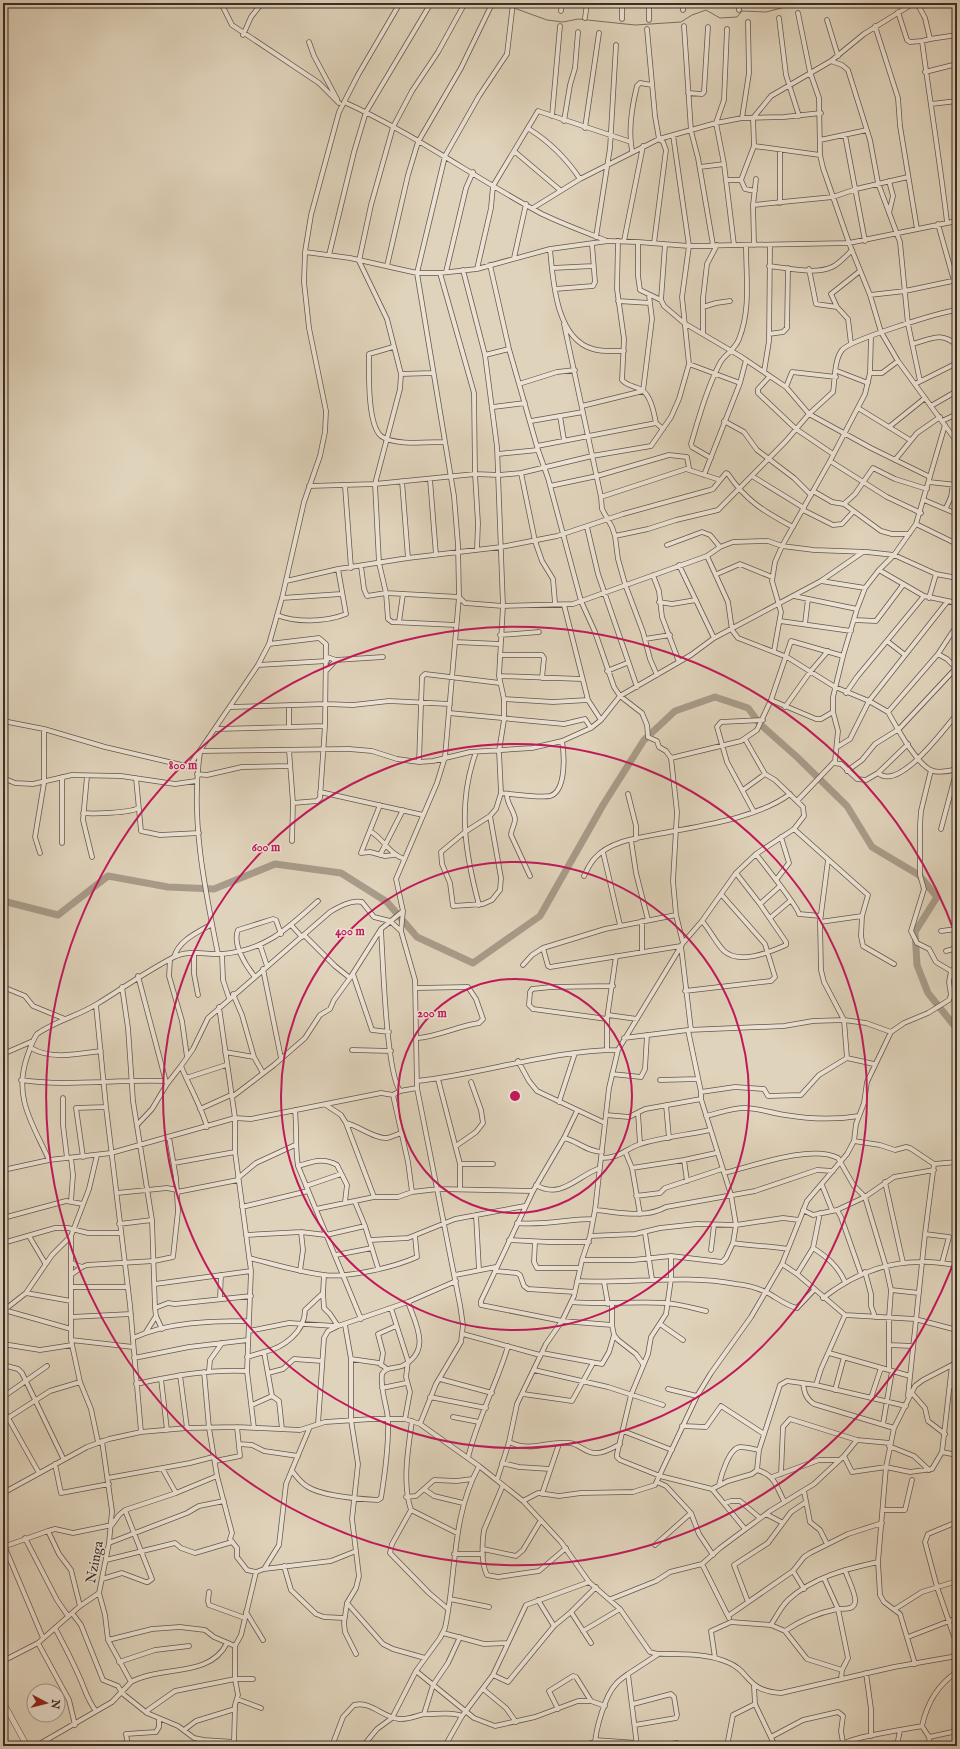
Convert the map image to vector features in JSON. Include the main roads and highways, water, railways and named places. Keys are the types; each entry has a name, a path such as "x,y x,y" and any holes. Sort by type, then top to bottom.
{"waterway":[{"path":"514,8 547,20 563,22 578,19 635,25 681,22 692,15 706,10 720,18 737,17 742,11 766,12 801,3"},
{"path":"503,6 511,7"},
{"path":"3,901 58,915 108,876 168,887 214,889 275,864 341,873 387,902 417,937 473,963 540,916 603,805 644,740 675,711 715,697 748,708 760,724 797,757 847,806 872,847 919,875 937,897 915,932 917,965 928,993 957,1029"}]}
